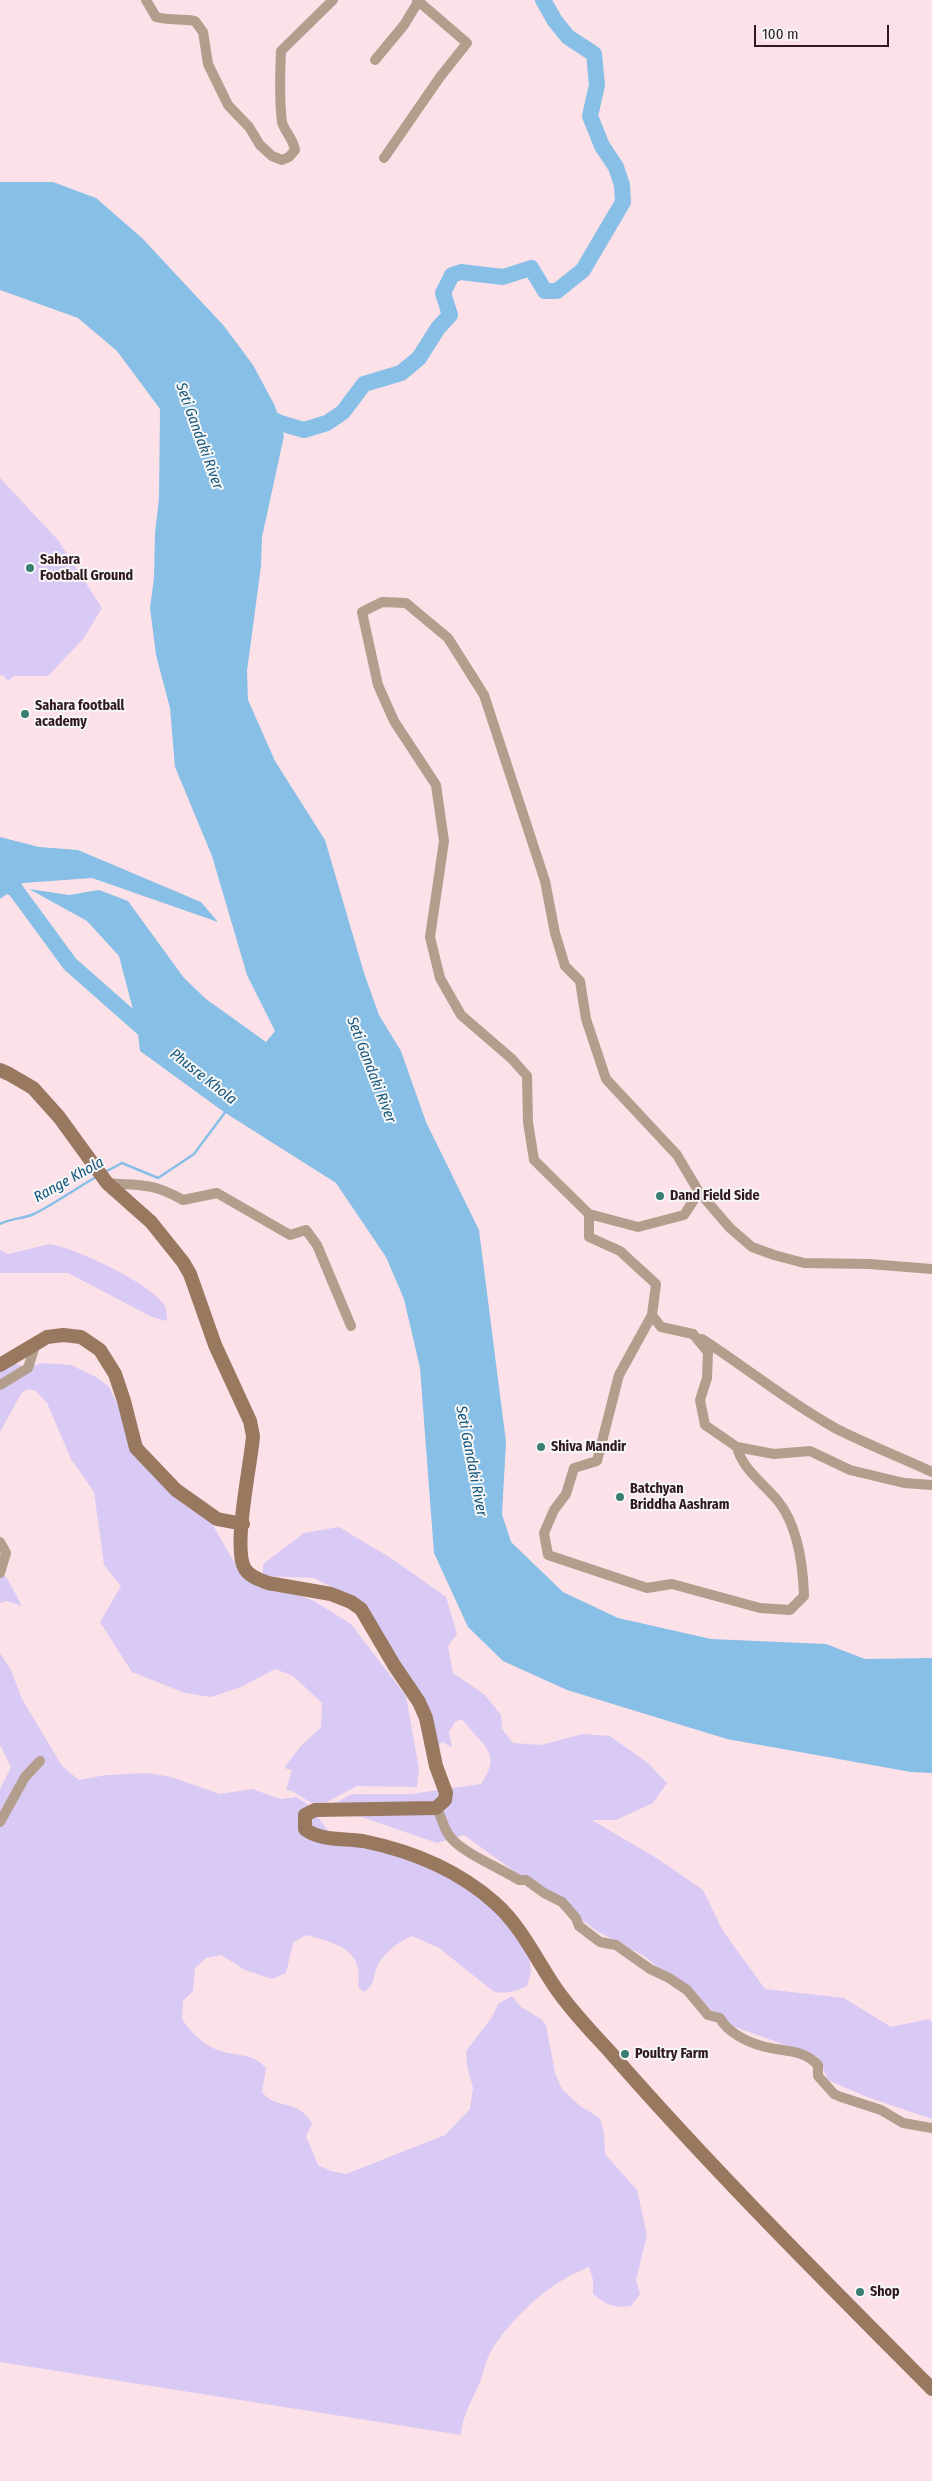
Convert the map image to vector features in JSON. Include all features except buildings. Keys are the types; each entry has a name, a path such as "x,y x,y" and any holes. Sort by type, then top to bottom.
{"main road":[{"path":"0,1070 33,1088 74,1136 107,1183 151,1222 183,1262 190,1274 215,1345 250,1421 253,1436 240,1543 242,1562 252,1575 268,1583 299,1587 342,1597 361,1609 394,1666 413,1691 426,1718 436,1766 446,1793 445,1800 436,1808 315,1810 305,1815 303,1824 309,1832 318,1835 362,1841 404,1851 434,1863 459,1876 496,1903 513,1921 556,1989 632,2077 717,2170 932,2389"},
{"path":"0,1365 35,1346 47,1337 63,1335 81,1337 100,1350 115,1374 136,1448 176,1490 217,1519 243,1524"}],"street":[{"path":"146,0 156,17 168,20 182,19 195,21 204,32 208,64 228,106 249,127 260,145 272,156 282,160 289,157 295,150 293,140 282,125 279,78 281,51 333,0"},
{"path":"375,60 404,25 417,1 467,43 440,77 384,158"},
{"path":"699,1192 684,1215 638,1227 589,1214 534,1160 528,1122 527,1076 512,1059 461,1015 440,978 430,937 444,841 436,785 394,721 378,685 362,612 382,602 406,603 448,638 484,695 545,881 555,933 565,966 580,981 586,1019 606,1079 678,1155 699,1192 730,1228 752,1247 774,1256 804,1263 869,1264 932,1269"},
{"path":"107,1183 137,1183 162,1188 183,1200 217,1193 290,1235 306,1230 317,1245 351,1326"},
{"path":"589,1214 589,1237 620,1251 656,1284 652,1315 619,1375 597,1461 574,1468 566,1494 554,1510 544,1533 548,1555 647,1588 672,1584 760,1608 790,1610 804,1596 803,1568 789,1520 779,1503 740,1459 737,1447"},
{"path":"652,1315 661,1327 692,1334 737,1361 791,1401 836,1428 932,1472"},
{"path":"692,1334 708,1352 707,1378 700,1400 705,1425 737,1447 774,1454 810,1451 850,1470 932,1486"},
{"path":"0,1385 28,1368 35,1346"},
{"path":"0,1542 6,1553 0,1573"},
{"path":"0,1822 25,1777 40,1761"},
{"path":"436,1808 443,1819 444,1828 457,1843 518,1880 526,1880 544,1894 562,1902 576,1918 579,1926 600,1942 616,1945 650,1969 687,1990 708,2015 720,2018 725,2028 763,2046 784,2048 813,2060 818,2065 818,2076 834,2094 881,2110 903,2123 932,2128"}],"shaded area":[{"name":"Sahara Football Ground","path":"0,478 58,540 102,608 84,638 48,676 14,676 8,681 4,676 0,675"},
{"path":"50,1244 95,1260 145,1287 165,1306 167,1321 152,1317 68,1273 0,1273 0,1250 8,1254"},
{"path":"13,1363 28,1368 41,1363 71,1365 98,1378 109,1387 151,1474 186,1506 211,1522 233,1560 256,1579 314,1601 351,1624 406,1696 419,1769 417,1787 357,1786 327,1802 313,1804 292,1791 286,1790 292,1770 284,1768 300,1747 321,1727 322,1703 293,1676 275,1669 241,1687 211,1697 185,1693 132,1672 100,1622 121,1586 104,1565 94,1492 71,1459 47,1403 36,1391 29,1389 22,1392 0,1432 0,1366"},
{"path":"339,1527 394,1560 446,1597 457,1634 448,1646 453,1673 485,1695 501,1715 502,1729 513,1743 541,1745 583,1734 610,1736 648,1763 667,1783 653,1803 616,1820 592,1820 658,1859 703,1890 723,1931 765,1989 844,1998 891,2027 929,2019 932,2023 932,2119 867,2097 828,2080 818,2057 730,2025 644,1956 597,1931 464,1835 437,1843 330,1806 352,1794 411,1794 481,1784 488,1773 490,1764 490,1756 487,1749 462,1719 455,1722 449,1732 452,1747 442,1742 434,1750 365,1603 314,1578 263,1576 263,1564 304,1533"},
{"path":"2,1574 7,1578 22,1606 6,1601 0,1603 0,1577"},
{"path":"0,1653 11,1670 22,1699 62,1766 79,1780 106,1775 148,1773 171,1777 220,1794 252,1789 281,1799 296,1797 309,1805 334,1839 377,1848 445,1873 502,1915 529,1957 531,1971 527,1986 510,1992 493,1991 439,1948 412,1936 387,1952 377,1967 372,1984 363,1992 358,1986 359,1974 357,1964 346,1950 328,1941 306,1935 293,1943 286,1973 272,1979 245,1970 221,1955 206,1958 195,1968 193,1991 183,2001 182,2019 195,2035 212,2047 224,2052 246,2056 261,2063 266,2068 262,2092 274,2101 300,2110 306,2115 312,2123 306,2136 318,2165 331,2171 346,2174 445,2135 470,2109 473,2088 467,2066 466,2051 492,2017 498,2004 512,1996 521,2007 541,2019 546,2025 555,2073 562,2089 580,2106 600,2118 604,2133 605,2154 637,2190 647,2235 636,2280 640,2294 631,2306 620,2307 610,2305 593,2294 593,2280 589,2267 561,2281 547,2291 521,2313 491,2351 481,2380 465,2415 461,2435 0,2362 0,1789 11,1767 0,1745"}],"water":[{"name":"Seti Gandaki River","path":"0,182 53,182 96,198 142,238 224,326 253,365 275,406 284,436 262,537 261,566 247,671 248,700 275,761 325,840 364,973 379,1015 401,1051 426,1122 479,1230 506,1442 502,1514 511,1542 563,1592 618,1618 711,1639 826,1644 865,1659 932,1658 932,1773 911,1772 727,1739 567,1690 503,1661 468,1627 434,1553 420,1368 404,1299 386,1257 336,1183 224,1112 140,1051 137,1025 119,956 87,921 29,889 69,895 99,890 128,901 184,978 206,999 266,1042 275,1031 247,975 212,856 175,767 170,708 156,655 150,608 154,578 155,533 159,498 160,409 117,351 78,318 0,290"},
{"path":"0,837 39,847 78,850 201,902 218,922 92,878 23,883 0,899"}],"waterway":[{"path":"260,413 280,423 304,430 327,423 343,412 364,384 401,373 419,358 438,328 450,315 443,293 452,275 461,272 503,277 531,268 545,291 557,291 583,270 623,202 622,185 616,167 602,146 590,116 597,85 594,54 568,37 555,21 543,0"},
{"name":"Phusre Khola","path":"0,882 15,889 70,964 155,1039"},
{"name":"Range Khola","path":"105,1172 122,1163 158,1178 194,1154 226,1111"},
{"name":"Range Khola","path":"0,1224 34,1214 96,1177"}],"place":[{"name":"Sahara Football Ground","path":"30,568"},
{"name":"Sahara football academy","path":"25,714"},
{"name":"Dand Field Side","path":"660,1196"},
{"name":"Shiva Mandir","path":"541,1447"},
{"name":"Batchyan Briddha Aashram","path":"620,1497"},
{"name":"Poultry Farm","path":"625,2054"},
{"name":"Shop","path":"860,2292"}]}
